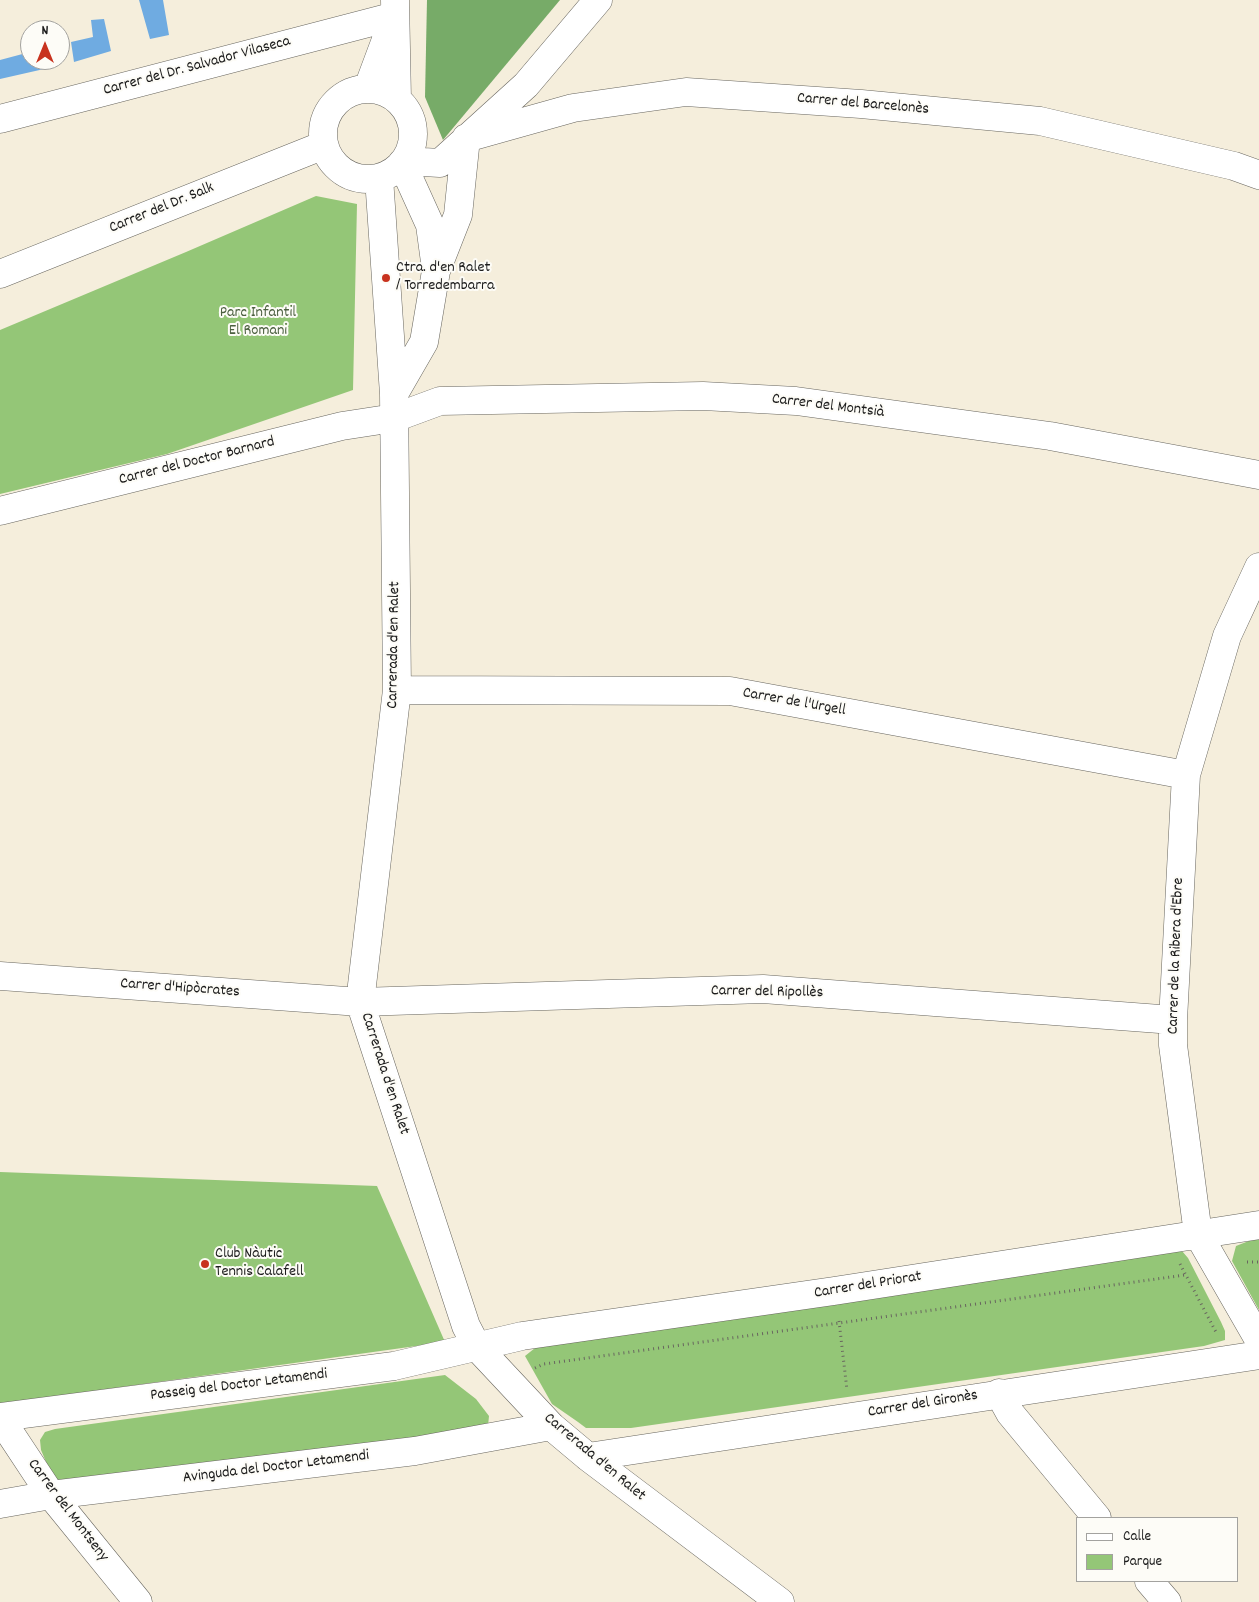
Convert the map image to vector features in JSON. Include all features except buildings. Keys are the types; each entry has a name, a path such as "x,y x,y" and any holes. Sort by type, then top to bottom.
{"street":[{"path":"405,160 440,163 526,85 598,0"},
{"path":"368,88 395,8"},
{"path":"395,8 397,99"},
{"name":"Carrer del Dr. Salvador Vilaseca","path":"0,119 395,8"},
{"path":"368,88 383,91 397,99 406,109 412,122 414,137 410,152 405,160 394,172 379,178 355,177 341,170 330,159 324,145 323,130 327,114 336,102 350,92 368,88"},
{"name":"Carrer del Barcelonès","path":"466,138 573,108 686,92 861,104 1040,121 1234,166 1259,175"},
{"path":"394,406 424,342 436,271 458,215 466,138"},
{"name":"Carrer del Dr. Salk","path":"0,274 324,145"},
{"path":"405,160 430,224 436,271"},
{"name":"Carrerada d'en Ralet","path":"379,178 394,406 396,690 360,1002 466,1326 477,1347 551,1426 588,1457 780,1602"},
{"name":"Carrer del Montsià","path":"394,406 440,401 703,396 796,401 1050,436 1259,475"},
{"name":"Carrer del Doctor Barnard","path":"0,511 342,426 394,406"},
{"name":"Carrer de la Ribera d'Ebre","path":"1259,567 1227,636 1186,775 1173,1020 1173,1045 1198,1234 1259,1340"},
{"name":"Carrer de l'Urgell","path":"396,690 730,691 1186,775"},
{"name":"Carrer d'Hipòcrates","path":"0,976 360,1002"},
{"name":"Carrer del Ripollès","path":"360,1002 764,989 1173,1020"},
{"name":"Carrer del Priorat","path":"477,1347 522,1336 824,1293 1259,1225"},
{"name":"Passeig del Doctor Letamendi","path":"0,1417 394,1366 477,1347"},
{"name":"Carrer del Gironès","path":"588,1457 999,1393 1259,1355"},
{"path":"999,1393 1010,1413 1096,1517"},
{"name":"Carrer del Montseny","path":"0,1417 51,1495 138,1602"},
{"name":"Avinguda del Doctor Letamendi","path":"0,1504 51,1495 415,1451 551,1426"},
{"path":"1150,1582 1167,1602"}],"path":[{"path":"1178,1260 1218,1335"},
{"path":"1241,1263 1259,1262"},
{"path":"534,1369 544,1364 1185,1275"},
{"path":"838,1316 848,1398"}],"green space":[{"path":"427,0 560,0 443,140 425,97"},
{"name":"Parc Infantil El Romani","path":"316,196 357,204 353,390 167,454 0,494 0,330"},
{"name":"Club Nàutic Tennis Calafell","path":"0,1172 377,1186 445,1342 0,1404"},
{"path":"1259,1237 1259,1310 1232,1261 1236,1246"},
{"path":"1182,1251 1188,1258 1221,1322 1225,1331 1225,1340 1204,1346 631,1428 586,1428 552,1404 525,1356 535,1348 545,1345"},
{"path":"445,1375 476,1399 489,1416 488,1426 479,1429 60,1482 52,1476 41,1450 40,1440 45,1432 55,1429"}],"water":[{"path":"139,0 163,0 169,35 150,39"},
{"path":"104,19 111,51 74,62 71,42 93,37 91,20"},
{"path":"20,55 20,70 40,70 0,79 0,60"}],"place":[{"name":"Ctra. d'en Ralet / Torredembarra","path":"386,278"},
{"name":"Club Nàutic Tennis Calafell","path":"205,1264"}]}
